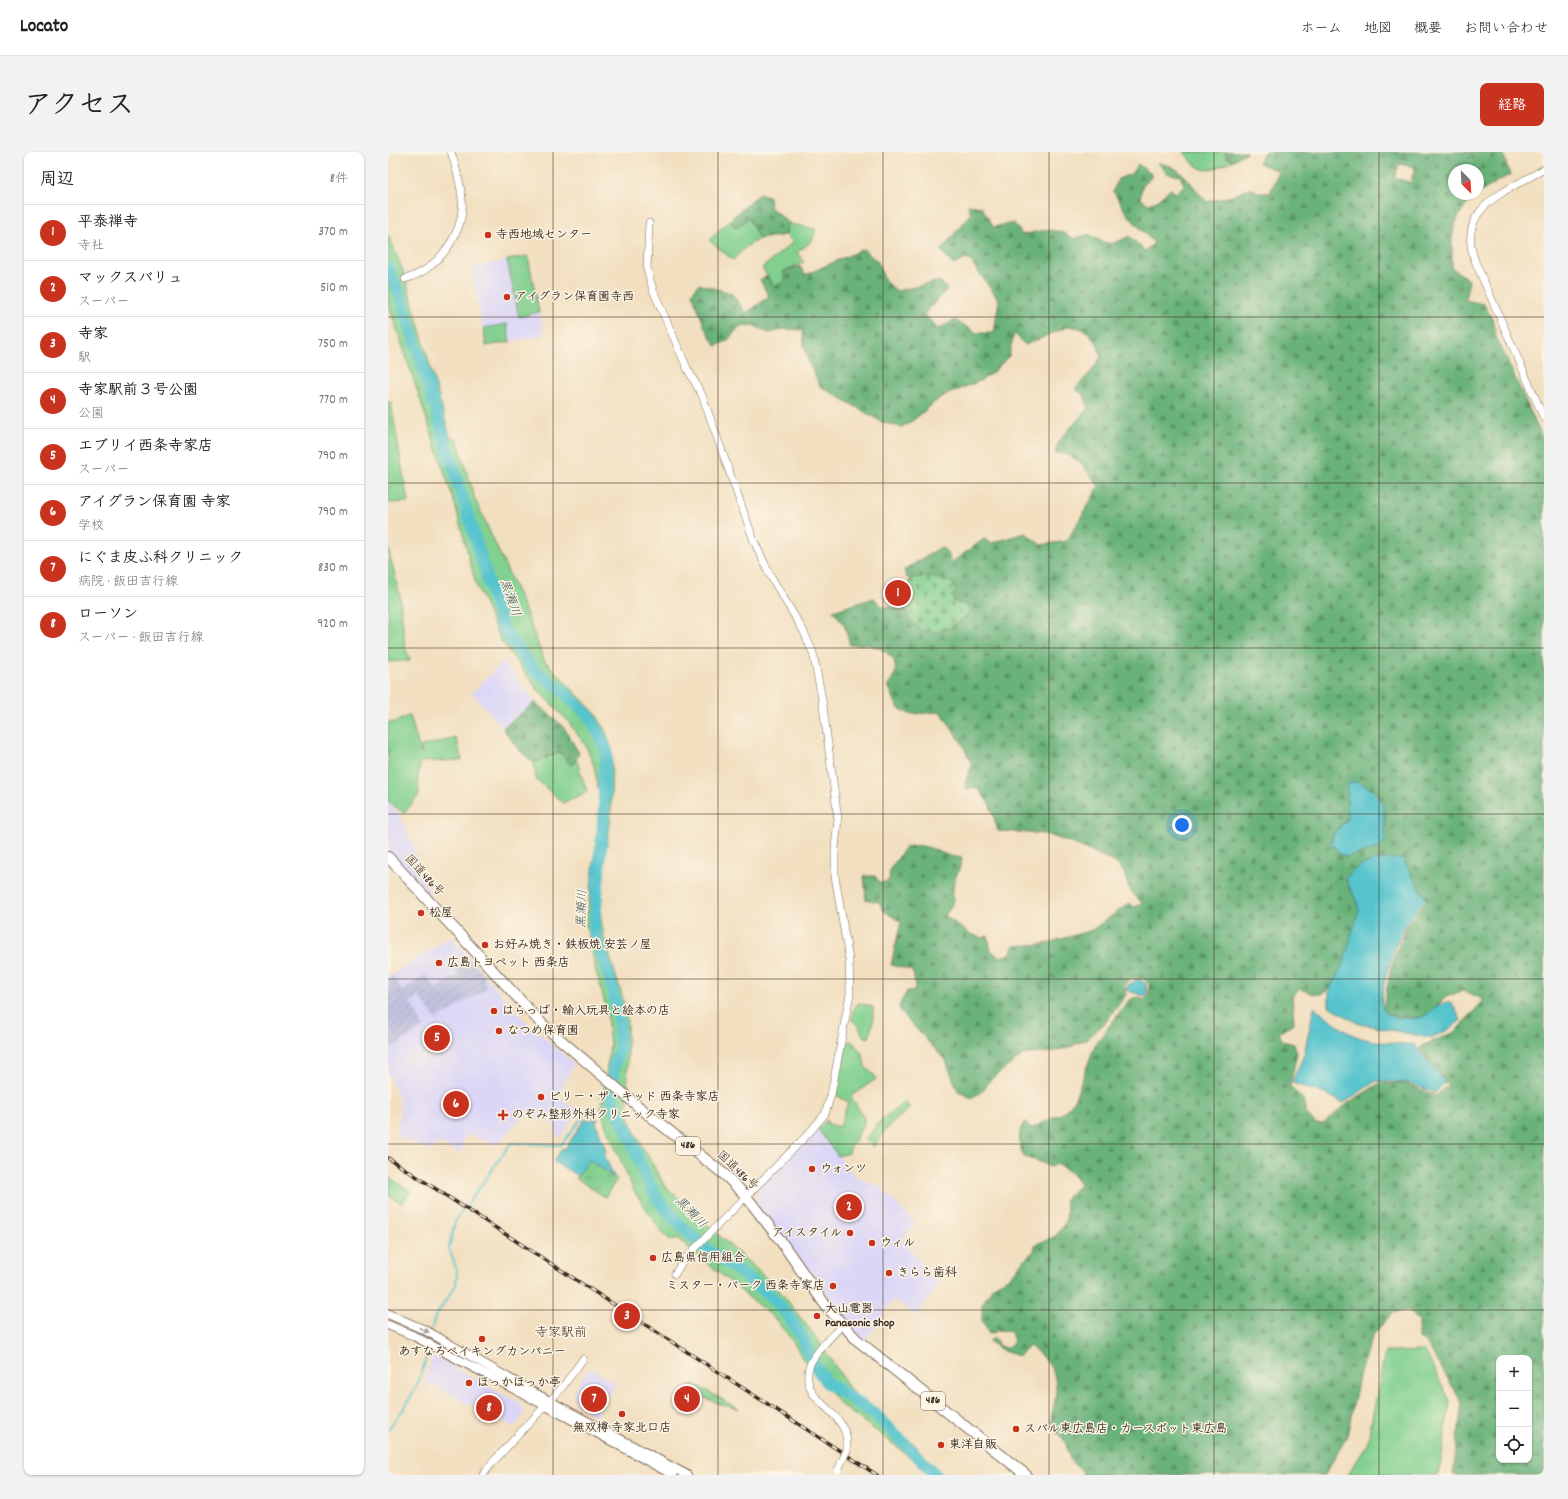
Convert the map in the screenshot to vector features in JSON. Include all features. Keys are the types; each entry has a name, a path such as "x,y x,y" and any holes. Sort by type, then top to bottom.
{"highway":[{"name":"国道486号","path":"388,857 542,1024 629,1099 725,1175 746,1195 842,1325 883,1362 1026,1475"}],"main road":[{"path":"388,1314 425,1330 548,1404 673,1475"},
{"path":"388,1325 414,1336 687,1475"}],"street":[{"path":"405,279 432,264 445,251 459,228 462,201 458,175 451,152"},
{"path":"1544,169 1483,206 1475,216 1469,237 1470,250 1544,418"},
{"path":"649,223 647,269 653,290 687,368 702,395 754,541 770,575 804,632 813,653 822,699 838,819 835,848 836,876 849,960 850,994 831,1096 825,1114 818,1123 690,1254 675,1274"},
{"path":"837,1473 847,1450 847,1439 842,1425 813,1395 808,1381 809,1366 842,1325"},
{"path":"483,1475 548,1404 583,1359"}],"shaded area":[{"name":"アイグラン保育園寺西","path":"528,256 544,335 486,346 471,268"},
{"path":"503,661 535,702 503,728 472,693"},
{"path":"388,803 398,812 413,844 423,878 431,896 430,898 388,851"},
{"path":"451,937 522,1018 574,1064 557,1097 579,1110 561,1137 556,1134 555,1128 550,1122 523,1115 497,1145 466,1134 463,1139 463,1148 459,1154 439,1142 431,1151 397,1136 400,1114 399,1099 388,1073 388,977"},
{"path":"468,957 483,973 486,989 436,1020 420,997 410,1002 424,1027 391,1048 388,1037 388,979 393,976 402,990 426,975 436,989 458,975 454,967"},
{"path":"818,1129 850,1171 860,1180 878,1185 916,1224 901,1240 916,1256 924,1269 940,1283 916,1316 896,1301 893,1301 883,1314 879,1324 863,1341 838,1313 825,1290 759,1207 757,1197 759,1190 776,1164 801,1140"},
{"path":"433,1356 520,1403 524,1411 521,1419 514,1427 424,1381"},
{"path":"592,1369 616,1384 595,1416 575,1403 573,1393 587,1370"}],"green space":[{"path":"1184,152 1225,152 1226,158 1230,158 1232,161 1216,168 1205,170 1190,160"},
{"path":"1225,152 1247,152 1232,161 1230,158 1226,158"},
{"path":"1264,152 1503,152 1510,175 1484,190 1484,164 1448,164 1448,200 1472,200 1464,208 1455,224 1452,246 1452,268 1469,280 1465,300 1484,304 1492,318 1495,334 1544,441 1544,1475 1453,1475 1462,1403 1428,1345 1419,1338 1419,1321 1408,1310 1392,1313 1373,1335 1360,1372 1347,1436 1325,1475 1082,1475 1083,1471 1073,1463 1069,1457 1065,1441 1054,1429 1051,1422 1056,1391 1056,1383 1052,1369 1030,1346 1019,1356 1003,1351 989,1341 995,1338 999,1346 1007,1348 1014,1342 1011,1332 999,1330 989,1334 982,1320 982,1305 993,1286 1010,1277 1022,1262 1034,1251 1035,1245 1054,1237 1059,1232 1064,1224 1067,1214 1065,1199 1080,1185 1070,1172 1056,1164 1050,1167 1038,1161 1024,1157 1020,1139 1022,1125 1025,1121 1030,1129 1063,1113 1074,1101 1095,1045 1129,1000 1137,997 1144,1000 1149,995 1149,984 1143,978 1130,978 1124,986 1126,995 1105,1023 1087,1039 1070,1047 1050,1052 1023,1055 990,1080 984,1090 971,1098 958,1091 946,1061 901,1012 899,1006 907,991 915,991 914,976 911,970 891,965 901,922 884,911 879,902 866,900 864,876 875,876 880,883 889,881 890,869 906,847 922,846 947,855 962,857 960,868 953,887 954,900 945,916 970,934 982,938 988,936 991,951 999,957 1010,954 1013,946 1044,944 1092,930 1129,903 1135,907 1142,903 1130,890 1124,873 1116,863 1098,854 1045,834 998,831 990,805 978,788 967,789 965,782 972,765 962,743 941,712 910,714 898,708 888,685 896,672 894,660 884,651 874,646 863,644 850,645 844,624 833,611 874,598 883,607 904,608 918,628 960,621 971,611 968,606 955,602 952,596 930,577 907,578 904,570 941,547 948,553 951,563 984,539 991,543 1025,533 1041,545 1067,541 1099,486 1075,459 1070,456 1055,453 1059,441 1088,408 1084,395 1075,389 1092,371 1101,357 1098,345 1089,333 1080,328 1069,326 1025,345 1014,333 1009,356 993,372 980,381 941,397 910,423 901,427 882,422 820,386 809,363 804,347 803,330 786,329 769,333 753,325 740,326 727,341 716,346 705,328 692,293 699,284 731,293 746,313 769,297 760,280 767,276 775,287 784,281 784,271 800,266 805,275 863,249 878,262 885,281 897,291 940,281 947,289 924,314 938,329 955,320 977,333 994,333 999,300 968,258 953,265 941,250 971,214 968,205 982,207 993,227 1014,223 1022,235 1049,230 1061,232 1074,239 1089,234 1109,243 1117,242 1129,236 1145,251 1154,243 1127,214 1113,191 1118,179 1131,174 1138,164 1153,175 1142,187 1140,198 1148,204 1157,201 1170,189 1176,193 1184,185 1180,176 1167,173 1158,163 1167,165 1180,172 1207,202 1232,196 1250,188 1260,193 1270,193 1279,171 1259,163","holes":["1400,164 1415,167 1411,183 1394,177","1374,789 1383,806 1386,839 1346,857 1340,854 1331,843 1334,833","1402,858 1427,900 1406,927 1391,966 1383,1011 1389,1016 1419,1018 1431,1012 1446,997 1463,990 1484,1000 1455,1032 1422,1046 1420,1049 1448,1085 1436,1096 1407,1084 1380,1083 1348,1103 1323,1124 1316,1124 1306,1113 1303,1099 1290,1086 1297,1053 1294,1044 1283,1041 1279,1033 1294,1023 1292,996 1300,989 1318,994 1328,990 1341,970 1359,909 1358,903 1349,888"]},
{"path":"759,194 769,196 770,207 790,224 786,227 786,235 759,239 749,218 736,228 729,221"},
{"path":"749,218 759,239 747,246 733,260 709,240 729,221 736,228"},
{"path":"790,224 816,229 814,237 810,243 797,252 804,262 784,271 784,281 775,287 762,268 793,242 786,235 786,227"},
{"path":"388,235 404,273 449,433 451,438 457,439 475,499 524,607 544,660 596,714 606,732 612,750 611,820 604,863 600,912 604,938 622,995 627,1020 628,1114 636,1135 665,1186 779,1290 819,1341 852,1392 914,1444 941,1475 928,1475 915,1461 842,1406 802,1358 794,1343 775,1319 677,1238 672,1241 662,1233 634,1191 605,1124 601,1108 610,1046 606,1007 586,925 601,805 594,766 586,746 567,720 538,690 501,641 476,585 454,501 388,303"},
{"path":"528,256 539,312 519,317 507,260"},
{"path":"507,324 510,342 486,346 484,328"},
{"path":"388,402 391,402 408,502 388,503"},
{"path":"388,547 400,597 405,647 410,661 388,662"},
{"path":"930,577 951,582 956,590 952,596 954,602 968,606 971,610 954,625 941,631 934,632 919,628 904,608 910,578"},
{"path":"535,702 563,726 579,753 572,766 560,752 534,763 517,748 503,728"},
{"path":"410,715 421,754 421,746 456,738 462,760 421,762 418,775 419,795 404,813 388,802 388,722 395,722"},
{"path":"560,752 572,766 576,758 587,792 563,803 536,779 534,763"},
{"path":"859,1003 873,1007 873,1021 869,1038 863,1036 859,1027 852,1020 853,1010"},
{"path":"852,1041 863,1055 865,1066 876,1079 851,1096 864,1118 864,1123 848,1153 838,1156 818,1129 827,1120 828,1124 840,1127 848,1102 836,1095 846,1042"},
{"path":"905,1102 910,1108 889,1126 874,1147 865,1140 881,1120"},
{"path":"589,1160 617,1179 605,1197 576,1178"},
{"path":"388,1177 411,1191 402,1203 388,1195"},
{"path":"1425,1351 1450,1401 1439,1475 1348,1475 1367,1445 1385,1352"},
{"path":"693,1383 739,1409 726,1406 694,1394 697,1406 695,1412 679,1401"}],"water":[{"path":"1357,782 1376,793 1380,799 1383,805 1386,839 1379,848 1346,857 1340,854 1331,843 1334,833 1347,820 1348,783"},
{"path":"1402,858 1426,899 1407,922 1401,933 1384,983 1382,1006 1385,1012 1392,1016 1400,1018 1417,1018 1426,1015 1443,1003 1452,1003 1461,1020 1450,1029 1433,1037 1425,1037 1357,1023 1329,1006 1329,991 1344,962 1359,909 1357,901 1346,878 1358,867 1364,864 1378,860"},
{"path":"1136,980 1141,980 1146,984 1147,994 1144,996 1126,990 1127,986"},
{"path":"1314,1007 1341,1028 1358,1037 1383,1042 1415,1045 1445,1082 1435,1093 1409,1083 1376,1081 1343,1103 1328,1095 1295,1084 1293,1080 1304,1055"},
{"path":"598,1119 596,1123 606,1151 604,1154 614,1177 589,1160 578,1176 554,1162 561,1150 565,1149 584,1120"}],"waterway":[{"name":"黒瀬川","path":"388,268 399,293 416,345 500,620 506,633 534,670 563,691 590,717 607,751 604,775 604,810 594,932 611,982 619,1022 620,1047 614,1066 612,1091 614,1106 627,1130 644,1173 658,1200 681,1226 710,1252 725,1261 772,1297 788,1315 803,1339 812,1361 826,1382 874,1413 936,1475"},
{"path":"600,1097 612,1091"},
{"path":"431,1331 435,1317 456,1285 457,1271 449,1248 455,1222 511,1143 561,1145 591,1106"},
{"path":"388,1429 403,1410 419,1380 426,1358 428,1345"}],"railway":[{"path":"388,1158 877,1475"}],"place":[{"name":"寺西地域センター","path":"488,235"},
{"name":"アイグラン保育園寺西","path":"507,297"},
{"name":"平泰禅寺","path":"898,593"},
{"name":"松屋","path":"421,913"},
{"name":"お好み焼き・鉄板焼 安芸ノ屋","path":"485,945"},
{"name":"広島トヨペット 西条店","path":"439,963"},
{"name":"はらっぱ・輸入玩具と絵本の店","path":"494,1011"},
{"name":"なつめ保育園","path":"499,1031"},
{"name":"エブリイ西条寺家店","path":"437,1038"},
{"name":"ビリー・ザ・キッド 西条寺家店","path":"541,1097"},
{"name":"アイグラン保育園 寺家","path":"456,1104"},
{"name":"のぞみ整形外科クリニック寺家","path":"503,1115"},
{"name":"ウォンツ","path":"812,1169"},
{"name":"マックスバリュ","path":"849,1207"},
{"name":"アイスタイル","path":"850,1233"},
{"name":"ウィル","path":"872,1243"},
{"name":"広島県信用組合","path":"653,1258"},
{"name":"きらら歯科","path":"889,1273"},
{"name":"ミスター・バーク 西条寺家店","path":"833,1286"},
{"name":"寺家","path":"627,1316"},
{"name":"大山電器 Panasonic Shop","path":"817,1316"},
{"name":"あすなろベイキングカンパニー","path":"482,1339"},
{"name":"ほっかほっか亭","path":"469,1383"},
{"name":"にぐま皮ふ科クリニック","path":"594,1399"},
{"name":"寺家駅前３号公園","path":"687,1399"},
{"name":"ローソン","path":"489,1408"},
{"name":"無双樽 寺家北口店","path":"622,1414"},
{"name":"スバル東広島店・カースポット東広島","path":"1016,1429"},
{"name":"東洋自販","path":"941,1445"}],"district":[{"name":"寺家駅前","path":"561,1333"}]}
